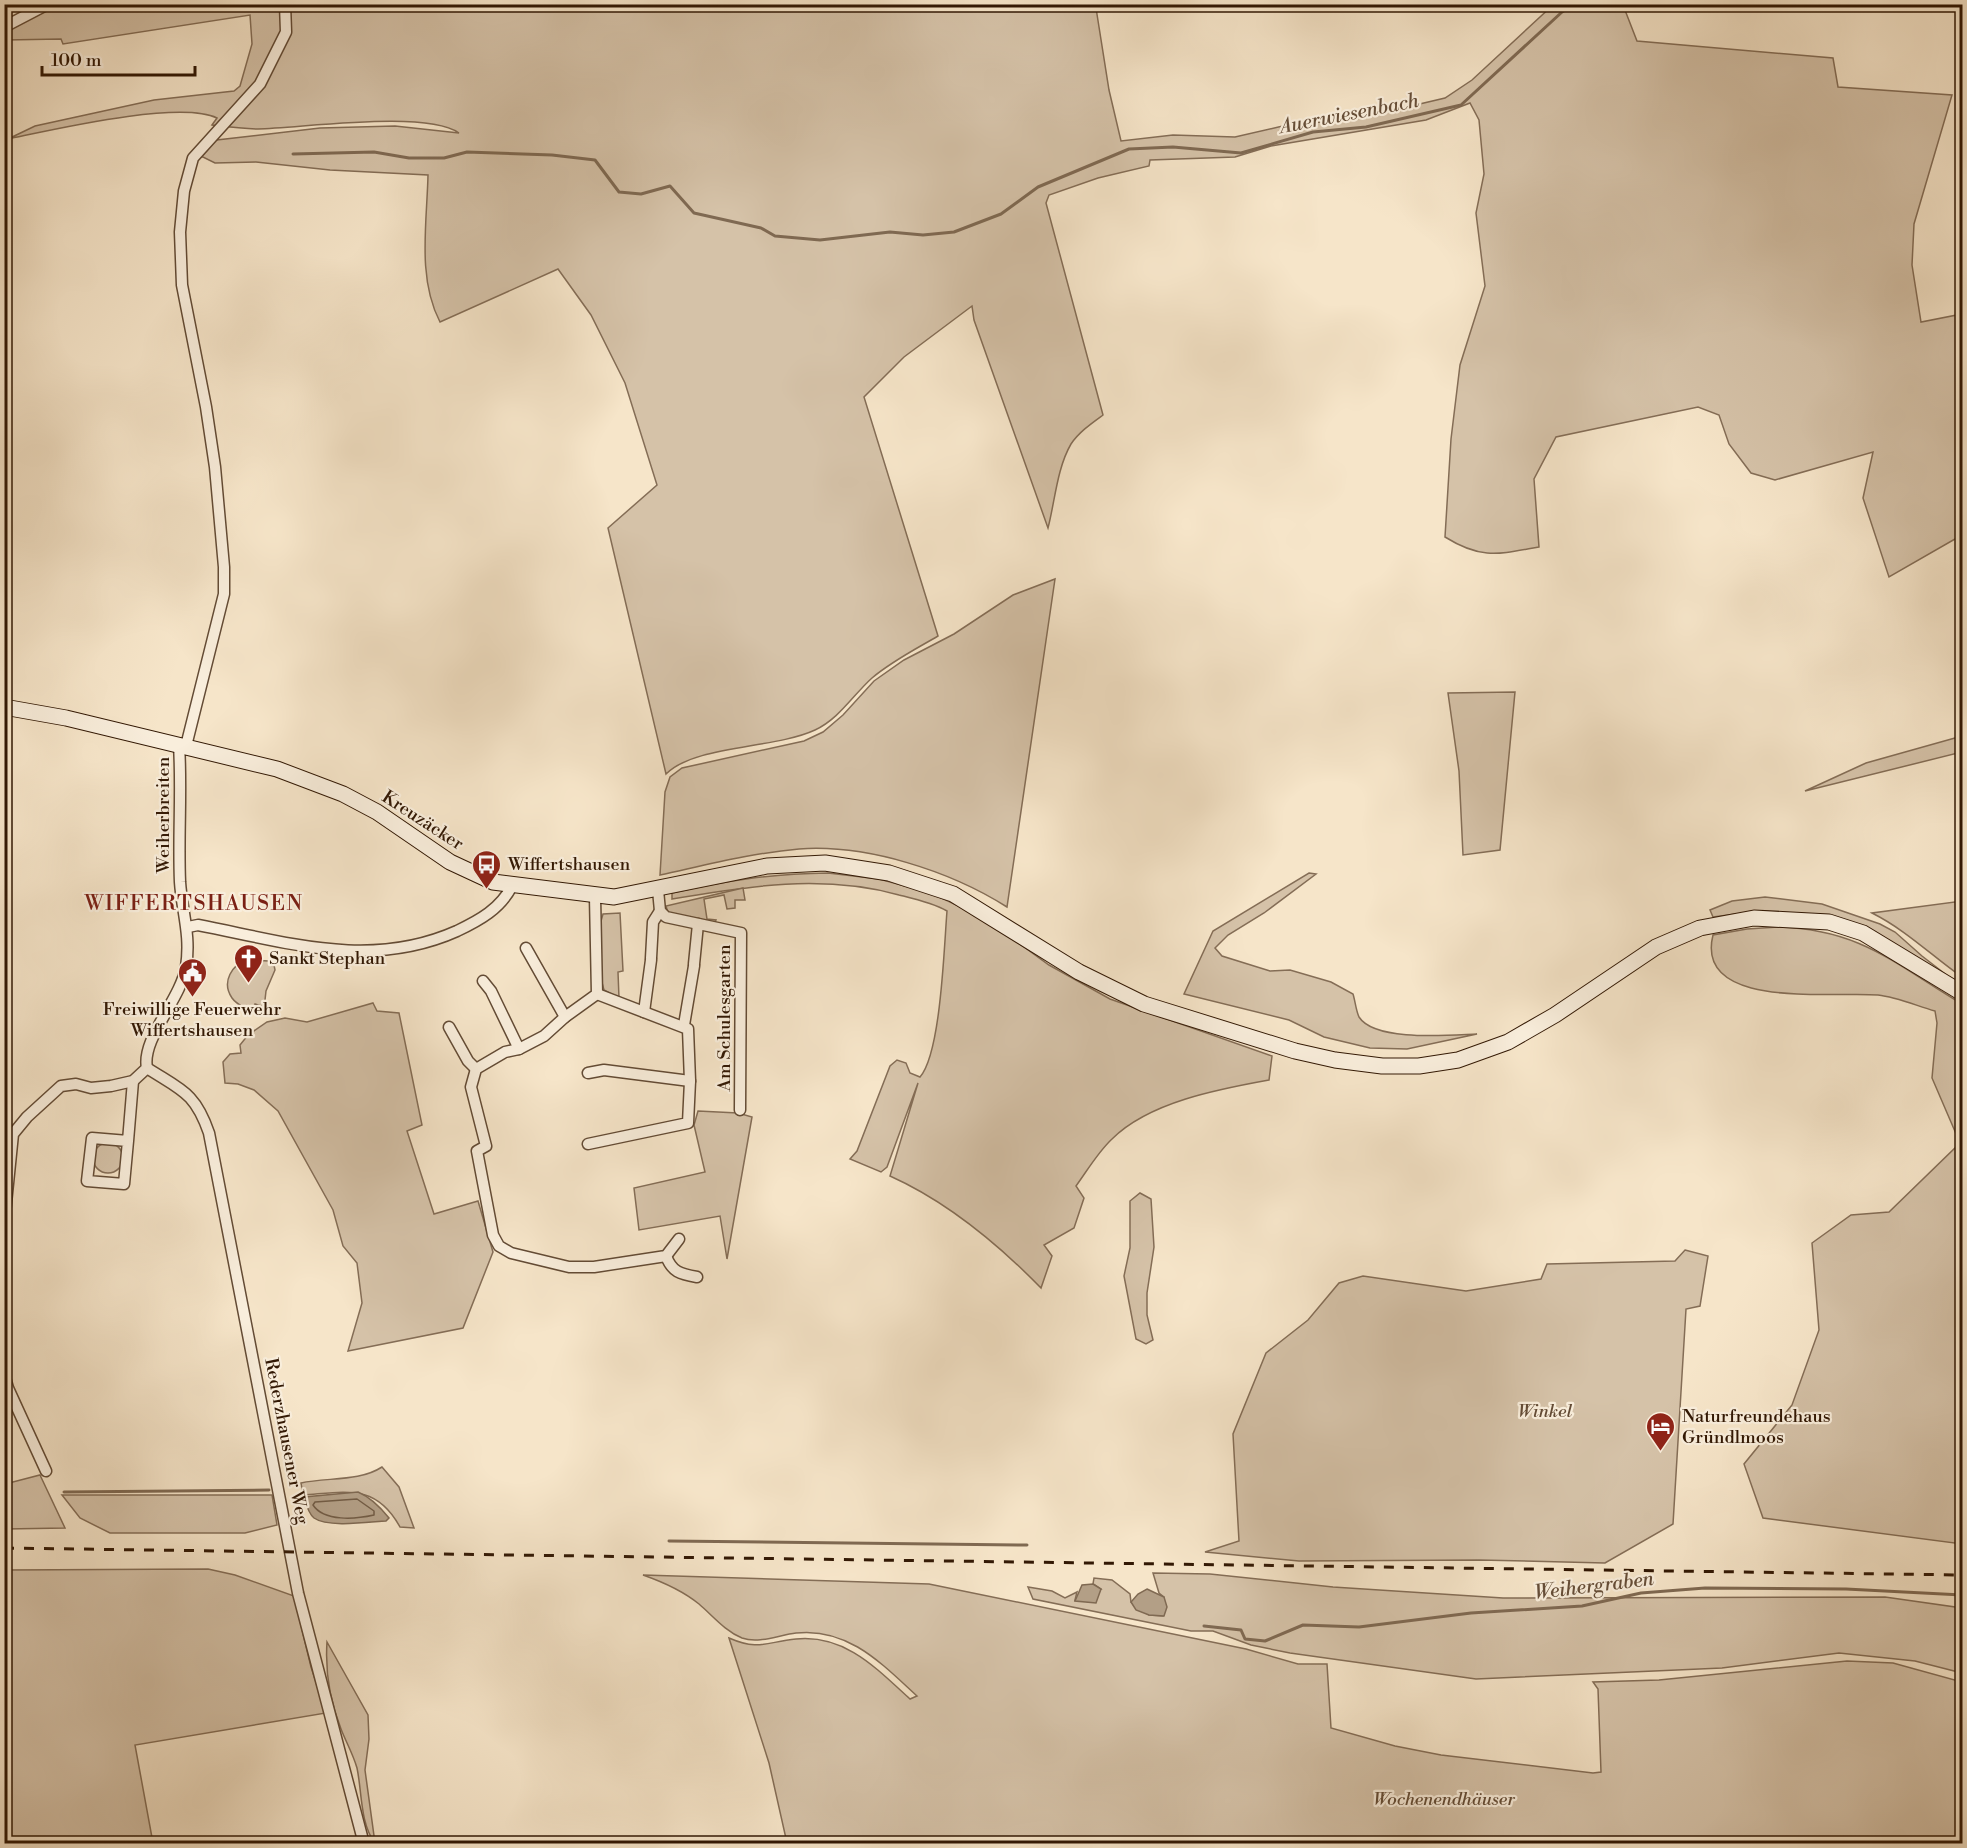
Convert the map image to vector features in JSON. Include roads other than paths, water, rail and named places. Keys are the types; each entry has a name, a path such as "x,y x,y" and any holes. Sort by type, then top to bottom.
{"street":[{"path":"4,27 48,4"},
{"path":"183,746 224,594 224,567 206,407 182,285 180,232 184,191 193,158 260,84 286,32 285,4"},
{"name":"Kreuzäcker","path":"4,707 277,769 343,794 377,812 450,862 493,882 512,886 595,897 614,897 658,890 766,866 809,863 850,866 907,878 953,894 1079,972 1144,1004 1295,1051 1335,1060 1382,1066 1419,1066 1458,1060 1508,1042 1555,1015 1656,947 1700,928 1732,920 1754,918 1829,922 1871,938 1962,993"},
{"name":"Weiherbreiten","path":"147,1068 149,1048 183,979 188,927 180,883 183,746"},
{"path":"188,927 198,925 290,945 342,952 414,947 468,926 499,906 512,886"},
{"path":"644,1012 653,922 660,911 658,890"},
{"path":"595,897 597,994"},
{"name":"Am Schulesgarten","path":"660,911 676,921 741,933 740,1110"},
{"name":"Am Schulesgarten","path":"684,1025 698,924"},
{"path":"526,948 565,1017"},
{"path":"483,981 491,991 519,1049"},
{"path":"588,1144 688,1123 690,1034 684,1025 597,994"},
{"path":"597,994 565,1017 544,1036 519,1049 505,1052 476,1069 471,1087 486,1146 477,1151 493,1235 499,1246 511,1252 569,1267 594,1267 666,1256 679,1239"},
{"path":"449,1027 468,1061 476,1069"},
{"path":"4,1319 5,1213 13,1134 27,1117 62,1086 76,1084 91,1088 111,1086 134,1081 147,1068"},
{"name":"Rederzhausener Weg","path":"147,1068 199,1105 209,1133 298,1593 364,1844"},
{"path":"588,1073 604,1071 690,1081"},
{"path":"128,1141 92,1137 87,1181 124,1185 134,1081"},
{"path":"666,1256 670,1268 679,1274 697,1277"},
{"path":"4,1374 8,1388 46,1471"}],"water":[{"path":"358,1492 375,1503 389,1518 386,1521 349,1524 320,1521 310,1514 304,1497"},
{"path":"1093,1584 1101,1589 1096,1603 1075,1601 1082,1585"},
{"path":"1147,1589 1164,1597 1167,1607 1164,1616 1149,1615 1136,1610 1131,1602"}],"waterway":[{"name":"Auerwiesenbach","path":"293,154 374,152 409,158 444,158 467,152 552,155 595,160 619,192 641,194 670,186 694,213 761,228 775,236 820,240 890,232 923,235 954,232 1001,214 1038,187 1129,149 1173,147 1241,153 1313,132 1366,127 1461,105 1562,12 1575,4"},
{"path":"64,1492 269,1490"},
{"path":"669,1541 1027,1545"},
{"name":"Weihergraben","path":"1204,1626 1241,1630 1245,1639 1265,1641 1303,1625 1359,1627 1471,1613 1582,1606 1641,1593 1705,1588 1846,1589 1962,1595"}],"railway":[{"path":"4,1548 1962,1575"}],"place":[{"name":"Wiffertshausen","path":"487,890"},
{"name":"Sankt Stephan","path":"248,984"},
{"name":"Freiwillige Feuerwehr Wiffertshausen","path":"192,998"},
{"name":"Naturfreundehaus Gründlmoos","path":"1661,1452"}],"district":[{"name":"WIFFERTSHAUSEN","path":"194,903"}],"park label":[{"name":"Winkel","path":"1545,1411"},
{"name":"Wochenendhäuser","path":"1444,1799"}]}
